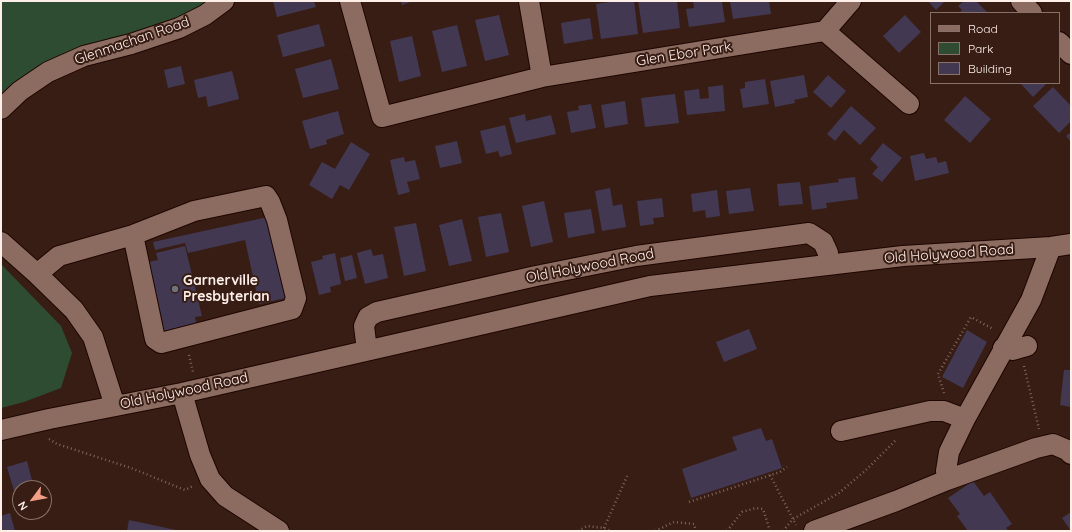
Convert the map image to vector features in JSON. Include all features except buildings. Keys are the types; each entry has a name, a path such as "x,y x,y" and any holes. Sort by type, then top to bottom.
{"street":[{"name":"Glenmachan Road","path":"1,109 20,91 48,72 84,56 131,44 179,28 205,15 224,1"},
{"name":"Glen Ebor Park","path":"350,1 382,117 542,77 825,32"},
{"path":"529,1 542,77"},
{"path":"851,1 825,32 910,104"},
{"path":"1021,1 1031,12"},
{"path":"1060,43 1071,54"},
{"path":"37,274 60,256 133,235 194,211 266,196 277,220 296,298 292,309 160,343 155,339 133,235"},
{"name":"Old Holywood Road","path":"367,350 364,326 368,317 377,312 536,276 636,256 809,233 823,242 828,253 828,265"},
{"path":"1,242 74,310 93,337 115,406"},
{"name":"Old Holywood Road","path":"1,430 190,391 650,286 903,256 1051,247 1071,244"},
{"path":"947,480 946,472 956,415 1014,345 1051,247"},
{"path":"190,391 200,455 210,479 225,496 279,531"},
{"path":"841,432 930,412 944,411 956,415"},
{"path":"814,531 896,501 947,480 1042,447 1053,444 1067,450 1071,454"}],"path":[{"path":"956,415 948,402 938,374 970,317 1014,345 1026,371 1040,431 1042,447"},
{"path":"184,337 190,391"},
{"path":"26,424 57,444 130,468 185,490 210,479"},
{"path":"783,531 792,519 839,493 901,437"},
{"path":"689,502 780,472 787,467"},
{"path":"604,528 628,474"},
{"path":"770,475 799,531"},
{"path":"726,531 742,512 756,508 763,509 770,531"},
{"path":"654,531 674,522 694,524 696,531"},
{"path":"578,531 587,526 604,528 610,531"}],"green space":[{"path":"1,1 212,1 186,19 1,101"},
{"path":"1,264 61,326 72,353 61,388 24,402 1,408"}],"place":[{"name":"Garnerville Presbyterian","path":"175,289"}]}
